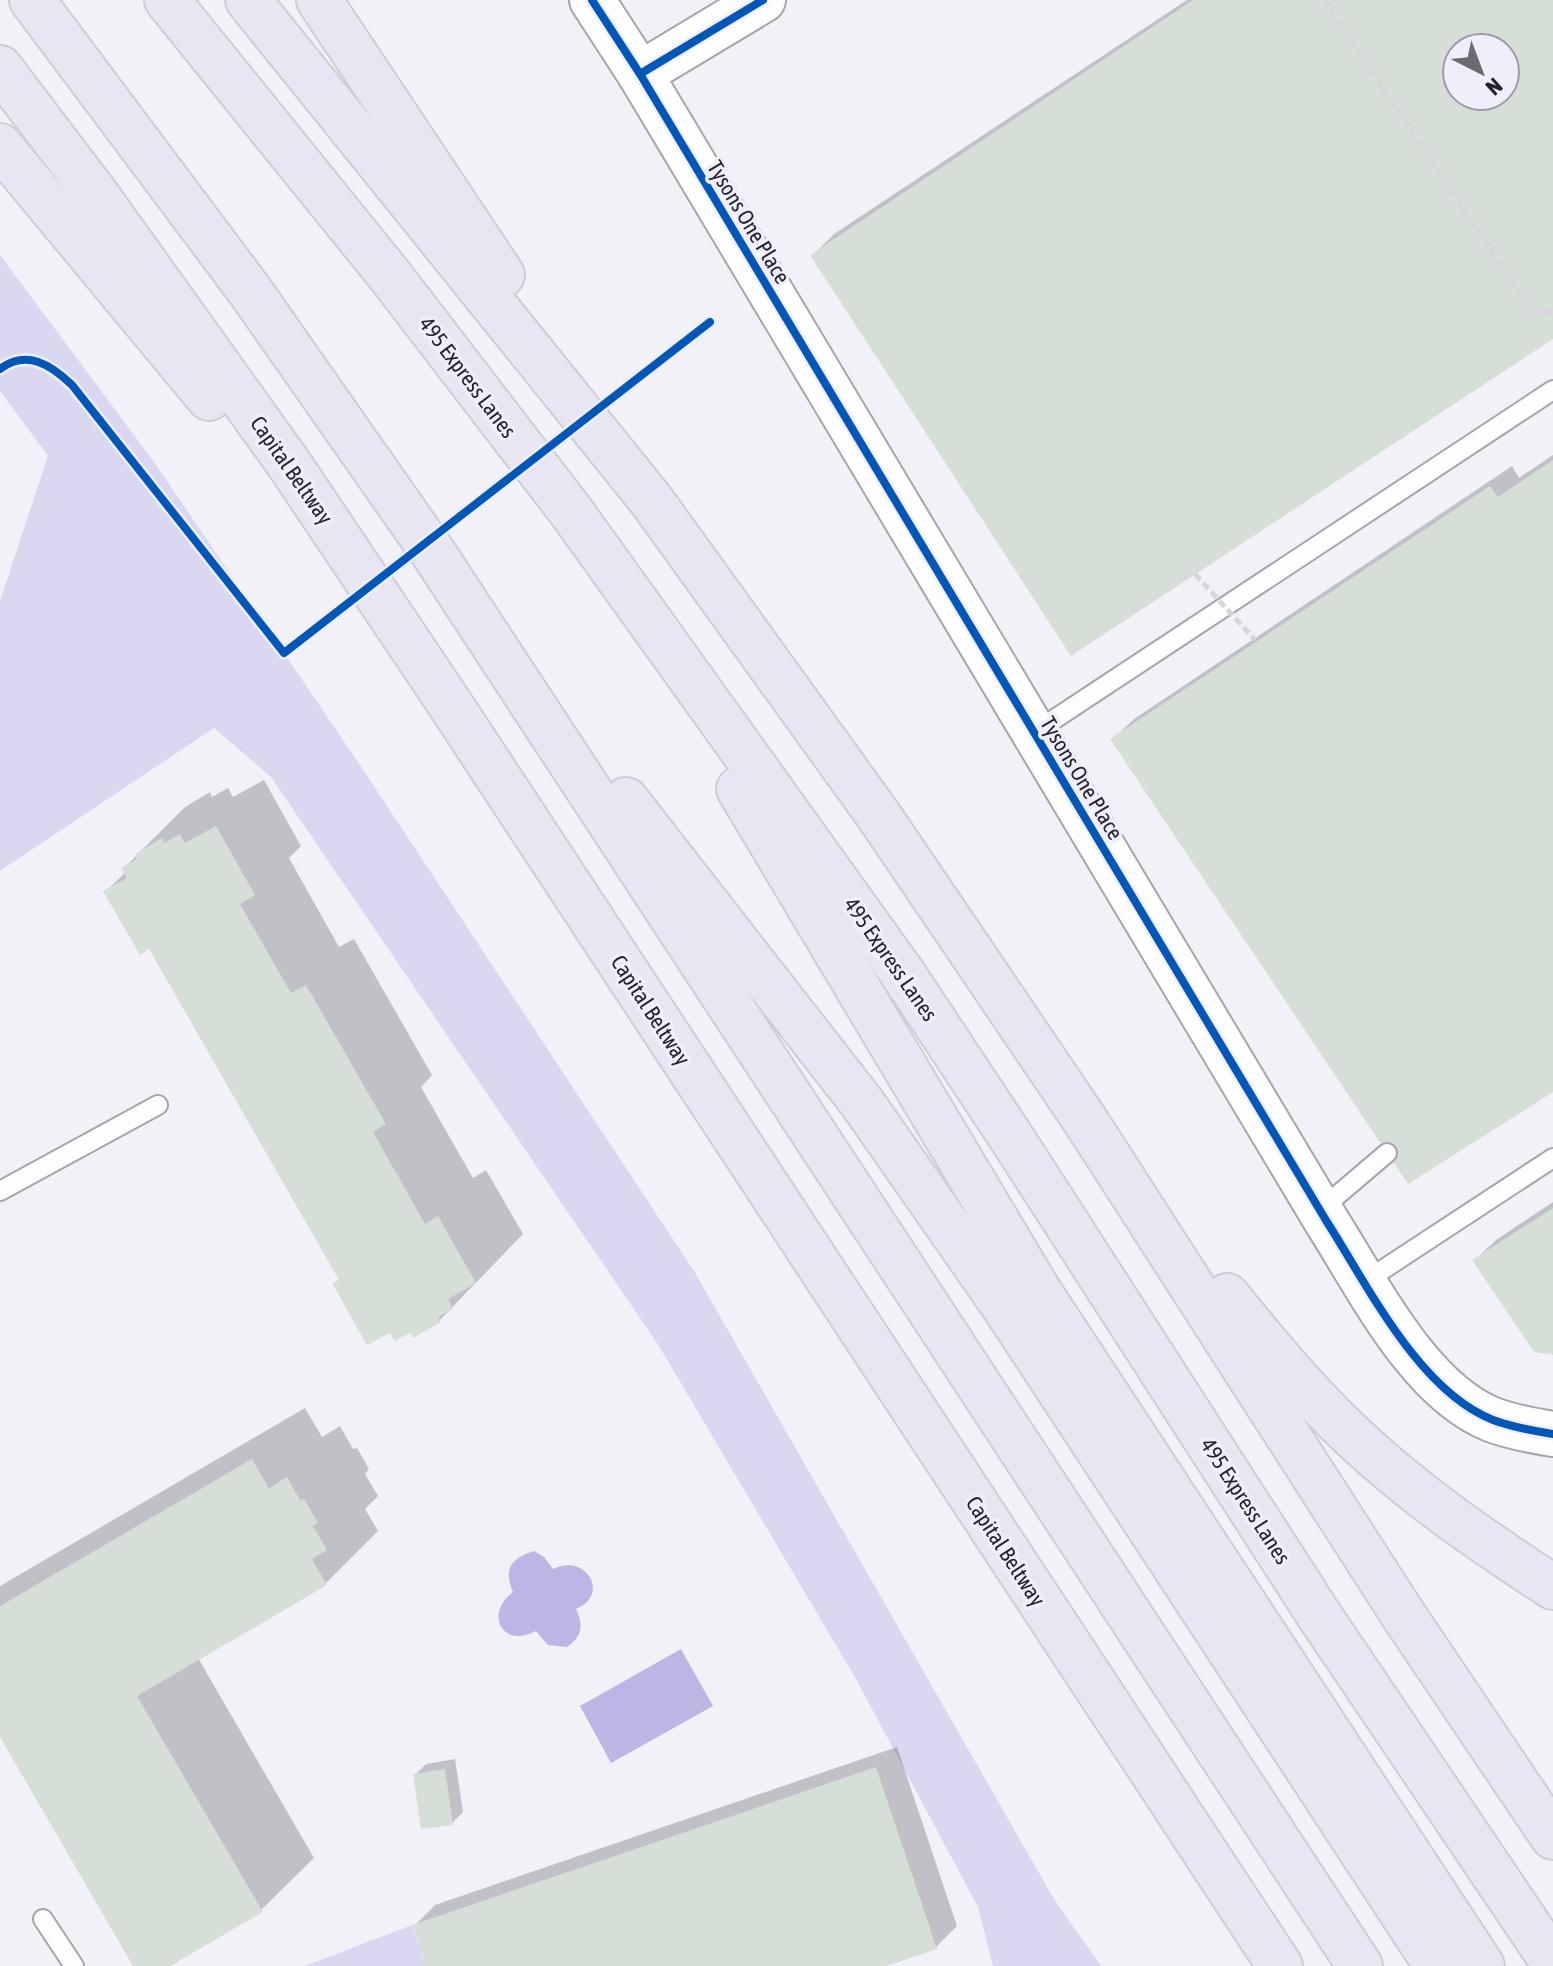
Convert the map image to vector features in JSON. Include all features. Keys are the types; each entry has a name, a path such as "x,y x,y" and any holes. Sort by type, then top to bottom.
{"highway":[{"path":"32,0 250,291 432,551 1360,1966"},
{"name":"495 Express Lanes","path":"167,0 391,277 570,510 903,974 1319,1615 1553,1962"},
{"path":"248,0 651,500"},
{"path":"319,0 651,500 879,816 1085,1120 1404,1616 1553,1837"},
{"name":"Capital Beltway","path":"0,68 104,206 289,464 1280,1966"},
{"path":"0,146 309,521 448,701"},
{"path":"570,510 1038,1290 1482,1966"},
{"path":"432,551 863,1104 1006,1309 1437,1966"},
{"path":"1085,1120 1267,1345 1323,1407 1425,1499 1484,1543 1553,1587"}],"street":[{"name":"Tysons One Place","path":"592,0 640,74 1320,1210 1409,1351 1448,1394 1492,1420 1553,1434"},
{"path":"640,74 763,0"}],"lane":[{"path":"1035,732 1553,390"},
{"path":"0,1191 158,1105"},
{"path":"1320,1210 1387,1153"},
{"path":"1364,1282 1553,1158"},
{"path":"43,1919 74,1966"}],"path":[{"path":"1324,0 1529,307 1553,314"},
{"path":"1195,574 1255,640"}],"shaded area":[{"path":"0,255 154,462 360,765 694,1271 1054,1899 1101,1966 993,1966 978,1907 856,1679 659,1346 271,777 214,728 0,871 0,601 48,456 0,391"},
{"path":"534,1551 544,1557 553,1569 572,1565 591,1579 592,1594 587,1602 576,1609 580,1630 567,1647 548,1645 536,1631 515,1636 501,1627 499,1610 513,1592 509,1577 511,1566 520,1557"},
{"path":"681,1649 713,1706 611,1763 580,1706"},
{"path":"412,1925 426,1966 305,1966"}],"building":[{"path":"1193,0 1553,0 1553,339 1071,656 810,255"},
{"path":"1553,460 1553,1092 1408,1184 1110,739 1490,486 1498,497"},
{"path":"216,826 255,895 240,904 291,993 306,985 386,1124 373,1132 425,1224 438,1216 476,1283 448,1299 453,1309 438,1317 441,1322 413,1338 410,1333 395,1341 390,1333 367,1345 332,1283 339,1280 149,949 140,955 103,891 127,878 121,868 137,859 135,854 162,838 164,843 180,834 185,843"},
{"path":"1553,1208 1553,1355 1534,1352 1472,1260"},
{"path":"252,1459 269,1488 287,1477 300,1500 304,1499 318,1523 313,1526 327,1550 312,1559 327,1585 137,1696 263,1912 170,1966 133,1966 0,1737 0,1606"},
{"path":"876,1767 937,1949 886,1966 426,1966 412,1925"},
{"path":"445,1769 453,1825 421,1829 413,1774"}],"cycle path":[{"path":"592,0 640,74 1378,1305 1419,1361 1466,1406 1493,1420 1553,1434"},
{"path":"640,74 763,0"},
{"path":"0,369 10,363 29,360 56,371 72,385 284,653 710,322"}]}
